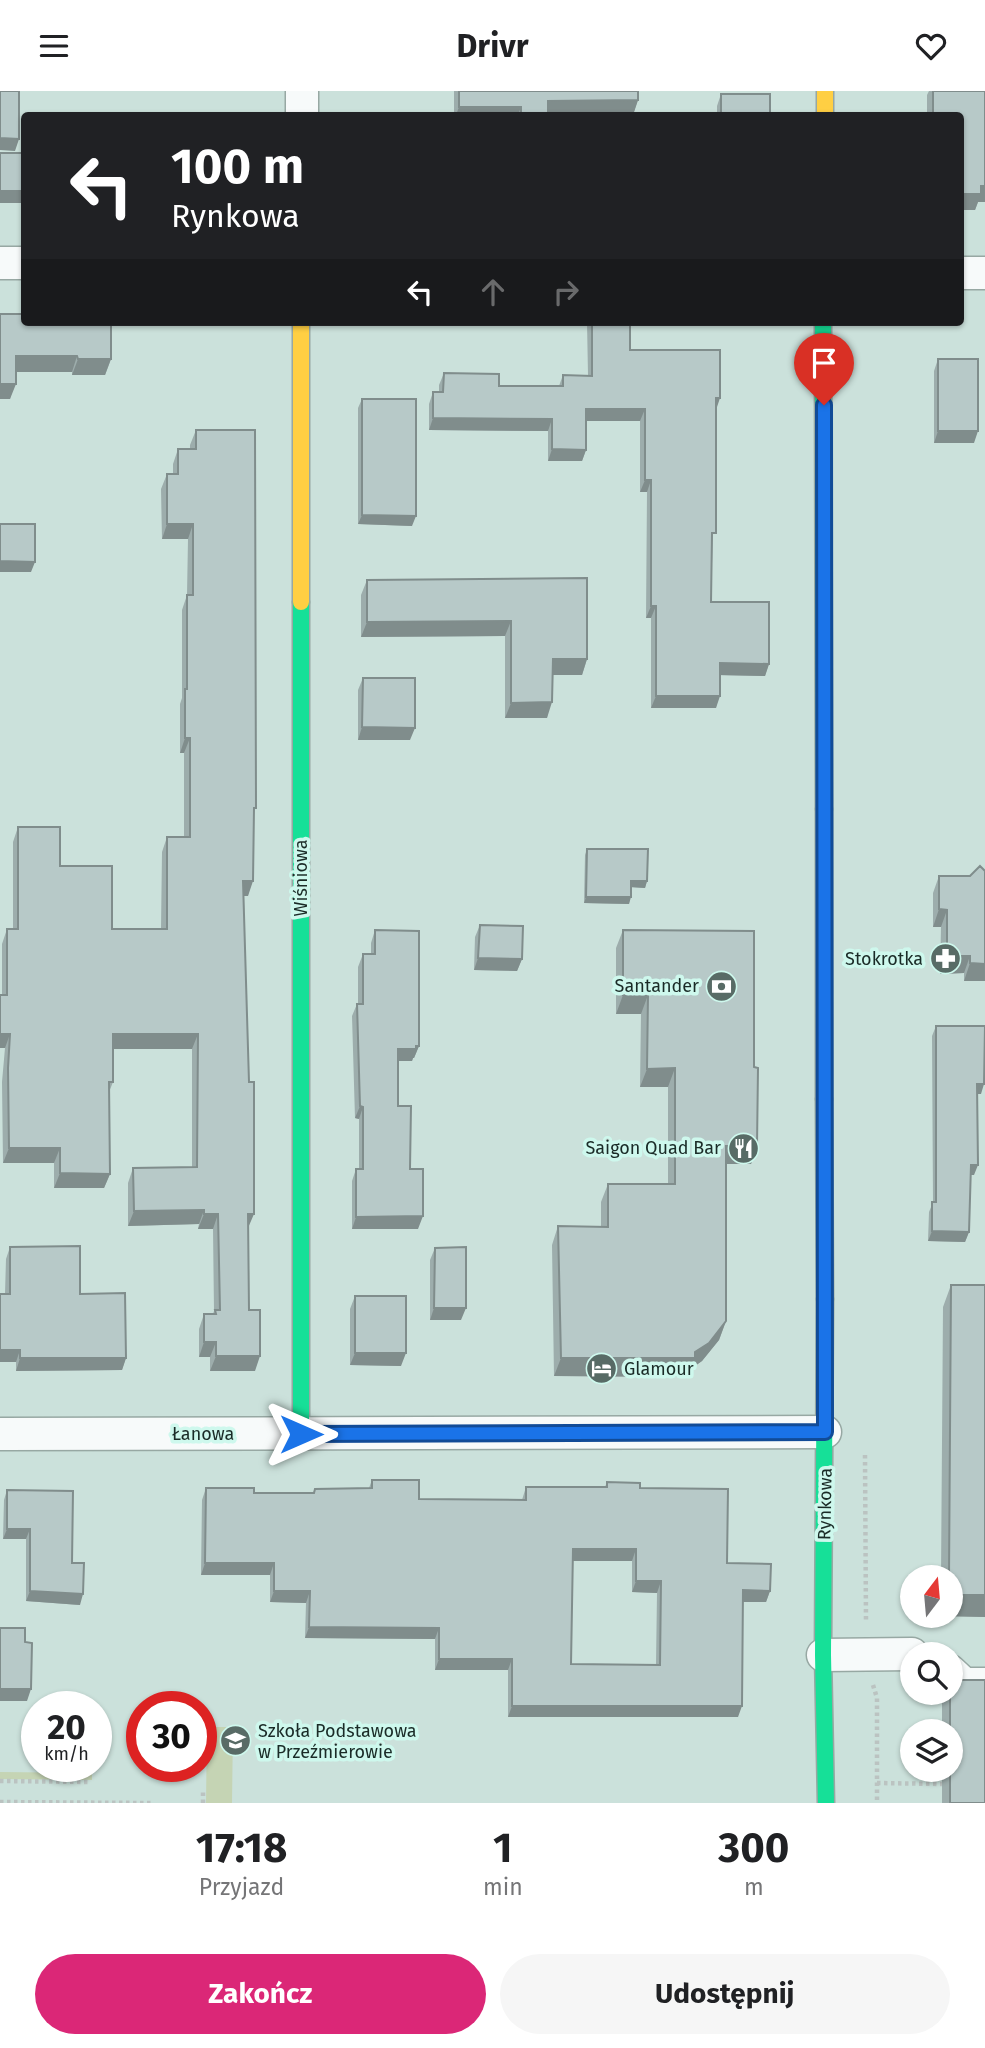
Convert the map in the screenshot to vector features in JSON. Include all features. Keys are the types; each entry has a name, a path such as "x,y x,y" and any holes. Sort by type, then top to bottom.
{"street":[{"path":"302,91 302,112"},
{"path":"825,91 825,112"},
{"path":"0,263 21,263"},
{"path":"964,273 985,273"},
{"name":"Wiśniowa","path":"301,326 301,1434"},
{"name":"Rynkowa","path":"823,326 823,1655 826,1803"},
{"name":"Łanowa","path":"0,1434 825,1432"},
{"path":"823,1655 900,1654"},
{"path":"963,1683 985,1684"}],"path":[{"path":"864,1442 866,1654 877,1699 877,1803"},
{"path":"0,1781 21,1781"},
{"path":"877,1783 942,1784"},
{"path":"203,1790 203,1803"},
{"path":"0,1802 151,1803"}],"green space":[{"path":"217,1727 233,1727 232,1803 206,1803 206,1782 217,1782"},
{"path":"0,1772 21,1772 21,1779 0,1779"}],"building":[{"path":"0,91 19,91 19,139 0,138"},
{"path":"459,91 638,91 638,100 548,101 548,112 521,112 521,107 459,107"},
{"path":"933,91 985,91 985,186 981,186 981,194 964,194 964,112 933,112"},
{"path":"721,94 770,94 770,112 721,112"},
{"path":"0,153 21,153 21,191 0,191"},
{"path":"0,314 21,314 21,326 111,326 111,359 16,356 16,384 0,384"},
{"path":"592,326 630,326 630,350 720,350 720,398 716,398 716,533 712,533 711,602 769,602 769,664 720,663 720,696 656,696 656,606 651,606 651,480 645,480 645,409 586,409 586,450 552,449 552,419 433,418 433,392 443,392 444,373 499,374 499,386 563,386 563,375 592,376"},
{"path":"938,359 978,359 978,431 938,431"},
{"path":"362,399 416,399 416,516 362,515"},
{"path":"196,430 255,430 256,808 253,881 243,881 249,1082 254,1082 254,1214 248,1214 249,1310 260,1310 260,1356 216,1356 216,1342 204,1342 204,1314 216,1314 215,1310 220,1310 218,1214 204,1214 204,1210 134,1211 133,1168 197,1167 198,1034 113,1034 113,1082 109,1082 110,1174 60,1173 60,1148 9,1148 10,1034 0,1034 0,995 7,995 7,929 18,929 18,827 60,827 60,866 112,866 112,929 167,929 167,837 190,837 190,738 185,738 185,689 187,595 193,595 193,524 167,524 167,474 178,474 178,449 196,449"},
{"path":"0,524 35,524 35,562 0,561"},
{"path":"587,578 587,659 553,659 552,702 511,703 511,621 367,622 367,580"},
{"path":"363,678 415,678 415,728 362,727"},
{"path":"587,849 648,849 647,881 631,881 631,897 586,897"},
{"path":"980,866 985,871 985,964 970,963 970,956 947,956 947,910 939,909 939,876 970,876"},
{"path":"480,925 523,926 522,959 478,958"},
{"path":"375,930 419,931 419,1046 416,1046 416,1049 398,1049 398,1106 411,1106 410,1169 423,1169 423,1216 356,1217 356,1169 363,1169 363,1107 360,1106 357,1004 363,1004 363,954 375,954"},
{"path":"623,930 754,931 757,1146 726,1146 726,1321 709,1343 695,1352 695,1358 561,1358 558,1226 608,1227 608,1184 675,1184 675,1068 647,1069 648,995 623,995"},
{"path":"936,1026 985,1026 984,1084 977,1084 978,1165 971,1165 969,1232 932,1231 932,1202 936,1202"},
{"path":"80,1246 80,1294 125,1293 126,1358 20,1358 20,1350 0,1350 0,1294 10,1294 10,1247"},
{"path":"466,1247 466,1308 434,1308 435,1248"},
{"path":"951,1285 985,1285 985,1595 963,1595 963,1565 949,1565"},
{"path":"355,1296 406,1296 406,1353 355,1353"},
{"path":"372,1480 419,1480 419,1499 526,1500 526,1487 607,1487 607,1482 640,1483 640,1488 728,1489 727,1563 771,1564 770,1591 743,1590 742,1706 512,1706 512,1659 439,1659 439,1628 309,1627 310,1591 274,1591 274,1563 205,1563 206,1488 254,1488 254,1493 314,1493 315,1489 372,1488","holes":["573,1549 636,1549 636,1581 661,1581 660,1665 571,1664"]},
{"path":"7,1490 73,1491 72,1563 84,1563 83,1594 30,1591 30,1529 7,1529"},
{"path":"0,1628 25,1628 25,1642 32,1643 31,1689 0,1689"},
{"path":"963,1680 985,1680 985,1803 950,1803 950,1782 963,1782 963,1719 950,1719 950,1705 963,1705"}],"traffic: fast":[{"path":"823,326 824,809"},
{"path":"301,602 301,1434"},
{"path":"825,1299 823,1655 826,1803"}],"traffic: slow":[{"path":"825,91 825,112"},
{"path":"301,326 301,602"},
{"path":"824,809 824,1099"}],"traffic: jam":[{"path":"824,1099 825,1299"}],"place":[{"name":"Stokrotka","path":"946,959"},
{"name":"Santander","path":"722,986"},
{"name":"Saigon Quad Bar","path":"744,1148"},
{"name":"Glamour","path":"601,1369"},
{"name":"Szkoła Podstawowa w Przeźmierowie","path":"235,1741"}],"route":[{"path":"301,1434 825,1432 824,405"}]}
